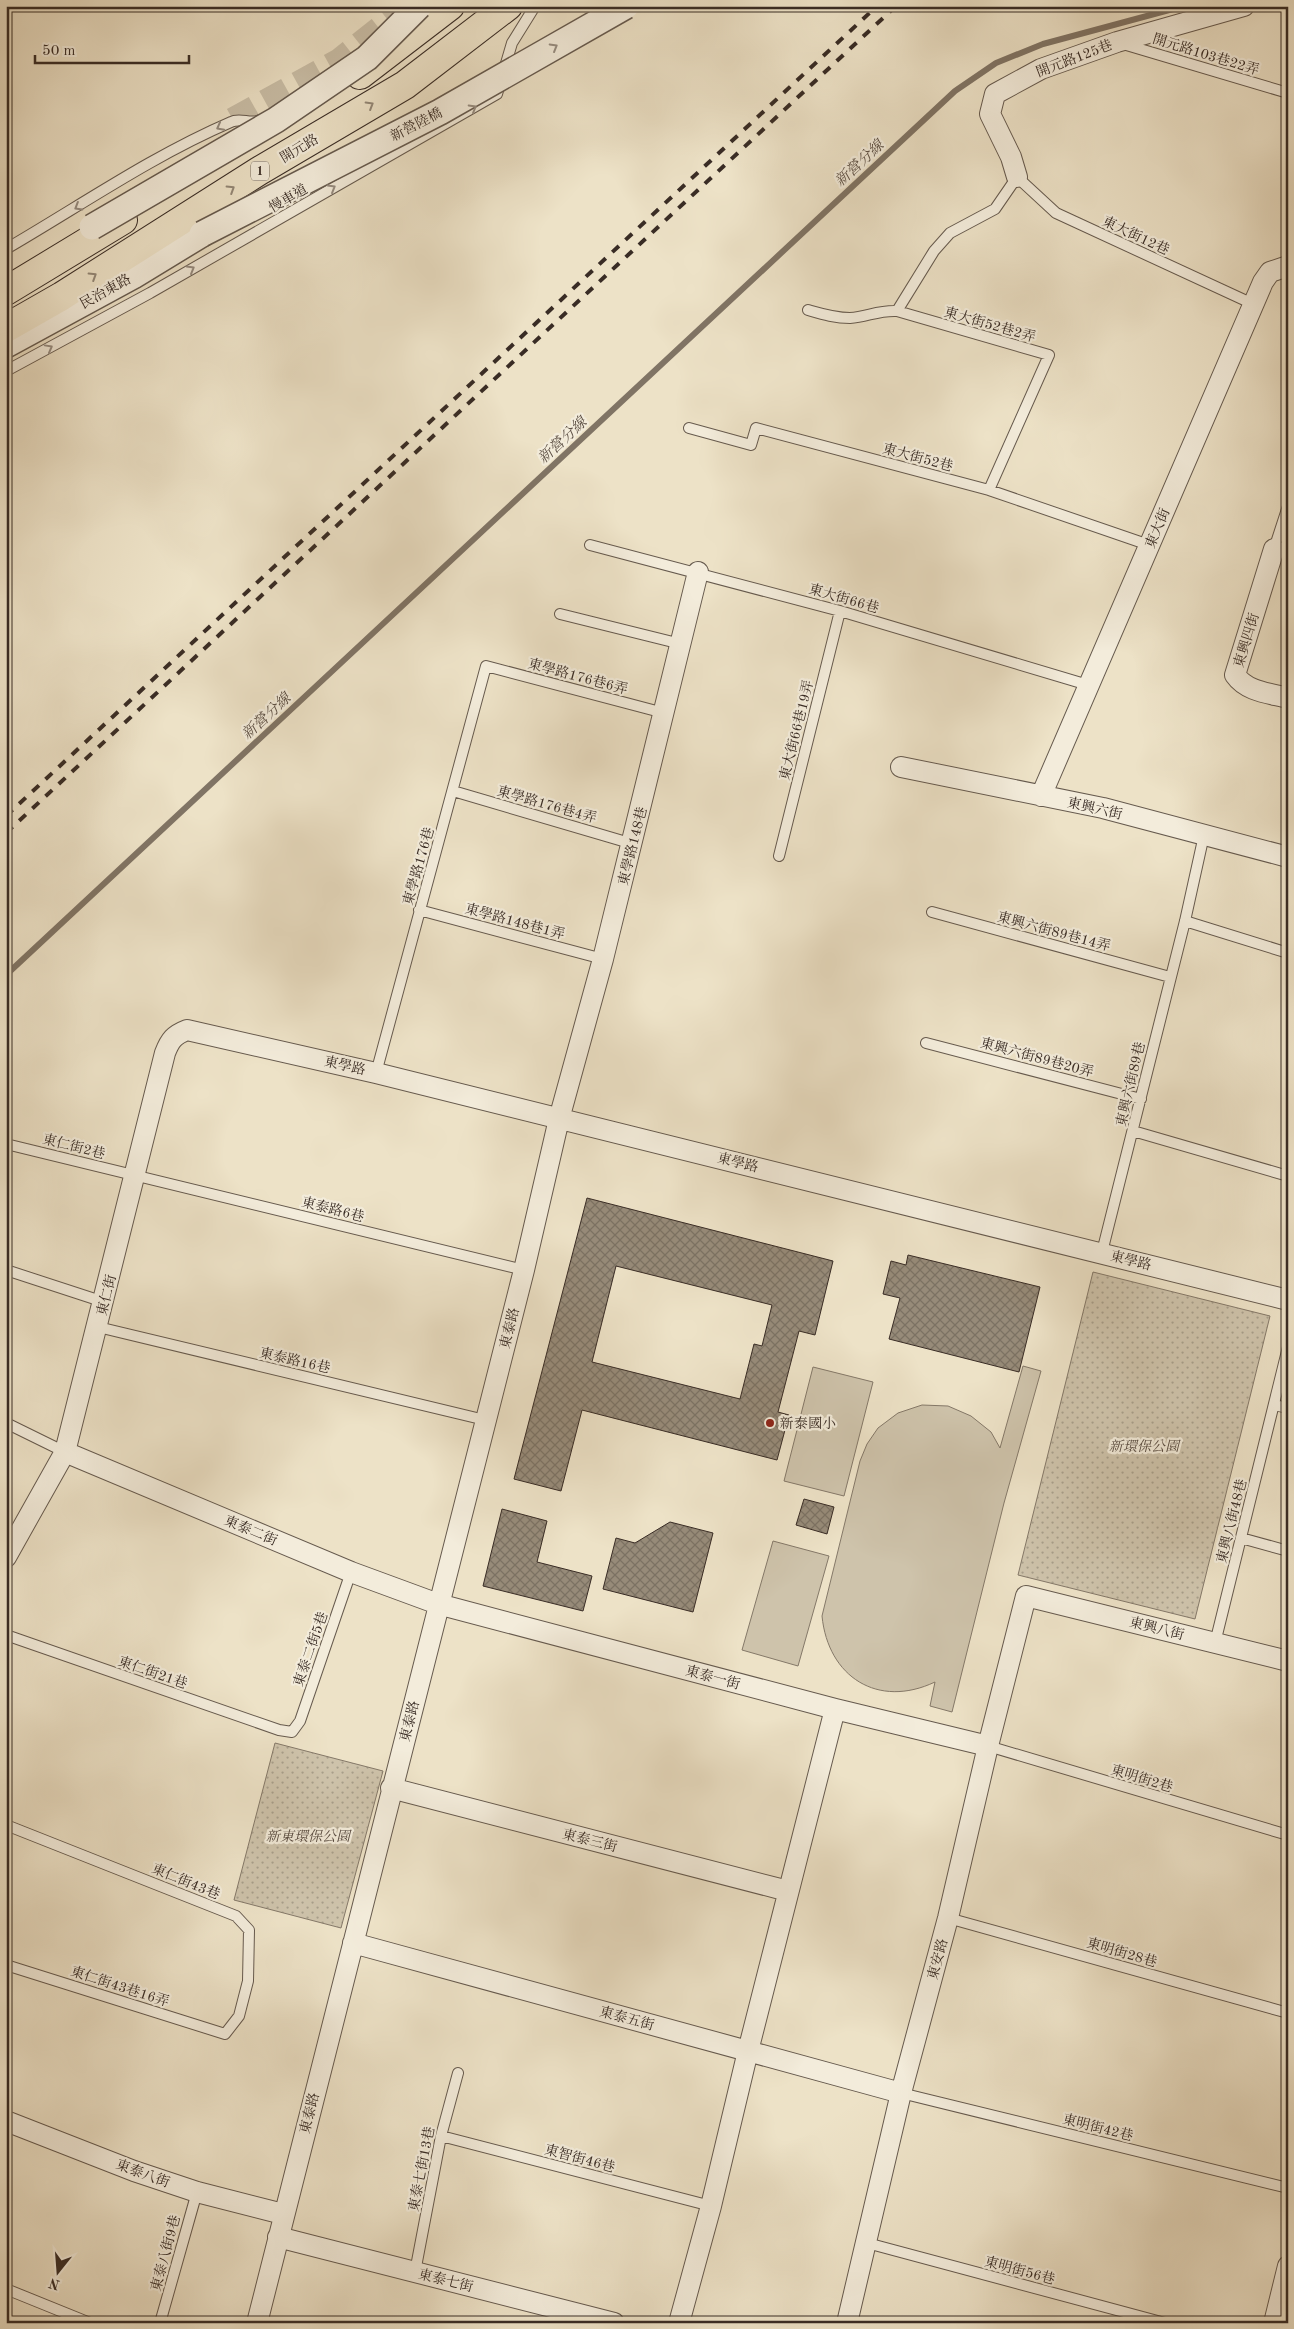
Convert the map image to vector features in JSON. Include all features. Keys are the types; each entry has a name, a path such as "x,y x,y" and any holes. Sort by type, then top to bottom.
{"main road":[{"name":"1","path":"6,291 361,75 450,6"},
{"name":"開元路","path":"6,328 62,296 259,171 405,85 497,17 508,6"}],"street":[{"path":"6,277 276,120 366,58 419,6"},
{"name":"新營陸橋","path":"202,234 440,112 626,6"},
{"name":"開元路125巷","path":"1017,177 1011,157 990,114 995,94 1041,69 1117,42 1244,6"},
{"path":"497,94 528,57"},
{"name":"民治東路","path":"6,345 133,276 202,234"},
{"name":"東大街","path":"1041,796 1263,282 1270,272 1284,266"},
{"name":"東興四街","path":"1281,548 1235,675 1242,684 1253,689 1288,698"},
{"name":"東學路148巷","path":"559,1118 633,844 698,572"},
{"name":"東興六街","path":"901,767 1103,808 1288,857"},
{"name":"東學路","path":"187,1030 376,1073 1102,1252 1288,1300"},
{"name":"東仁街","path":"6,1557 65,1452 98,1327 165,1053 170,1041 177,1034 187,1030"},
{"name":"東泰路","path":"257,2323 391,1788 524,1270 559,1118"},
{"name":"東泰二街","path":"65,1452 351,1572 438,1604"},
{"name":"東興八街","path":"1026,1596 1288,1661"},
{"name":"東安路","path":"847,2323 901,2093 948,1918 988,1746 1026,1596"},
{"name":"東泰一街","path":"438,1604 835,1709 988,1746"},
{"path":"679,2323 711,2206 748,2051 835,1709"},
{"name":"東泰三街","path":"391,1788 788,1891"},
{"name":"東泰五街","path":"353,1943 901,2093"},
{"name":"東泰八街","path":"6,2121 134,2171 197,2192 283,2214"},
{"name":"東泰七街","path":"278,2237 614,2323"},
{"path":"1274,2323 1288,2266"}],"lane":[{"path":"497,94 512,43 535,6"},
{"name":"開元路103巷22弄","path":"1117,42 1288,93"},
{"path":"6,249 150,164 233,120 255,123 361,75"},
{"name":"慢車道","path":"6,371 150,293 497,94"},
{"path":"897,311 934,251 950,234 995,209 1017,177"},
{"name":"東大街12巷","path":"1017,177 1056,213 1253,304"},
{"name":"東大街52巷2弄","path":"808,310 838,318 852,318 882,310 897,311 1049,355 989,490"},
{"name":"東大街52巷","path":"689,428 751,446 756,428 989,490 1150,545"},
{"path":"1281,548 1288,506"},
{"name":"東大街66巷","path":"590,545 840,611 1088,686"},
{"name":"東大街66巷19弄","path":"779,856 840,611"},
{"path":"560,614 681,644"},
{"name":"東學路176巷6弄","path":"486,666 664,713"},
{"name":"東學路176巷","path":"376,1073 486,666"},
{"name":"東學路176巷4弄","path":"453,791 633,844"},
{"name":"東興六街89巷","path":"1102,1252 1185,921 1204,835"},
{"name":"東學路148巷1弄","path":"419,910 603,959"},
{"name":"東興六街89巷14弄","path":"932,912 1170,976"},
{"path":"1185,921 1288,952"},
{"name":"東興六街89巷20弄","path":"926,1043 1140,1099"},
{"path":"1133,1132 1288,1176"},
{"name":"東仁街2巷","path":"6,1144 135,1175"},
{"name":"東泰路6巷","path":"135,1175 524,1270"},
{"path":"6,1270 104,1302"},
{"name":"東泰路16巷","path":"98,1327 485,1420"},
{"name":"東興八街48巷","path":"1215,1643 1288,1347"},
{"path":"1274,1405 1288,1408"},
{"path":"6,1423 65,1452"},
{"path":"1241,1538 1288,1551"},
{"name":"東泰二街5巷","path":"292,1732 300,1721 351,1572"},
{"name":"東仁街21巷","path":"6,1635 279,1730 292,1732"},
{"name":"東明街2巷","path":"988,1746 1288,1836"},
{"name":"東仁街43巷","path":"6,1824 236,1916 249,1930 248,1981 239,2016 225,2034"},
{"name":"東明街28巷","path":"948,1918 1288,2013"},
{"name":"東仁街43巷16弄","path":"6,1965 225,2034"},
{"name":"東泰七街13巷","path":"415,2272 441,2136 458,2073"},
{"name":"東明街42巷","path":"901,2093 1288,2188"},
{"name":"東智街46巷","path":"441,2136 711,2206"},
{"name":"東泰八街9巷","path":"160,2323 197,2192"},
{"name":"東明街56巷","path":"867,2243 1166,2323"},
{"path":"6,2289 90,2323"}],"green space":[{"name":"新環保公園","path":"1093,1272 1270,1316 1195,1619 1018,1575"},
{"path":"1023,1366 1041,1371 1004,1503 952,1712 930,1706 935,1682 914,1689 894,1692 876,1689 859,1682 845,1671 834,1656 826,1637 822,1616 860,1461 867,1444 878,1428 898,1413 922,1405 948,1406 971,1416 991,1432 1000,1448"},
{"path":"813,1367 873,1382 844,1496 784,1481"},
{"path":"773,1541 829,1556 798,1666 742,1650"},
{"name":"新東環保公園","path":"275,1743 383,1771 341,1928 234,1900"}],"building":[{"path":"587,1198 833,1261 815,1335 799,1331 778,1412 789,1415 777,1460 582,1410 561,1491 514,1479","holes":["616,1266 772,1305 762,1346 754,1344 740,1399 592,1362"]},
{"path":"908,1255 1040,1287 1019,1372 889,1339 900,1298 883,1294 891,1261 906,1265"},
{"path":"804,1499 834,1507 827,1534 796,1525"},
{"path":"502,1509 547,1521 537,1562 592,1576 583,1611 483,1586"},
{"path":"670,1522 713,1533 693,1612 603,1589 616,1538 635,1543"}],"waterway":[{"name":"新營分線","path":"6,975 955,91 996,63 1043,44 1184,6"}],"tunnel":[{"path":"233,120 339,61 402,11"}],"railway":[{"path":"6,816 877,6"},
{"path":"6,833 896,6"}],"place":[{"name":"新泰國小","path":"770,1423"}]}
